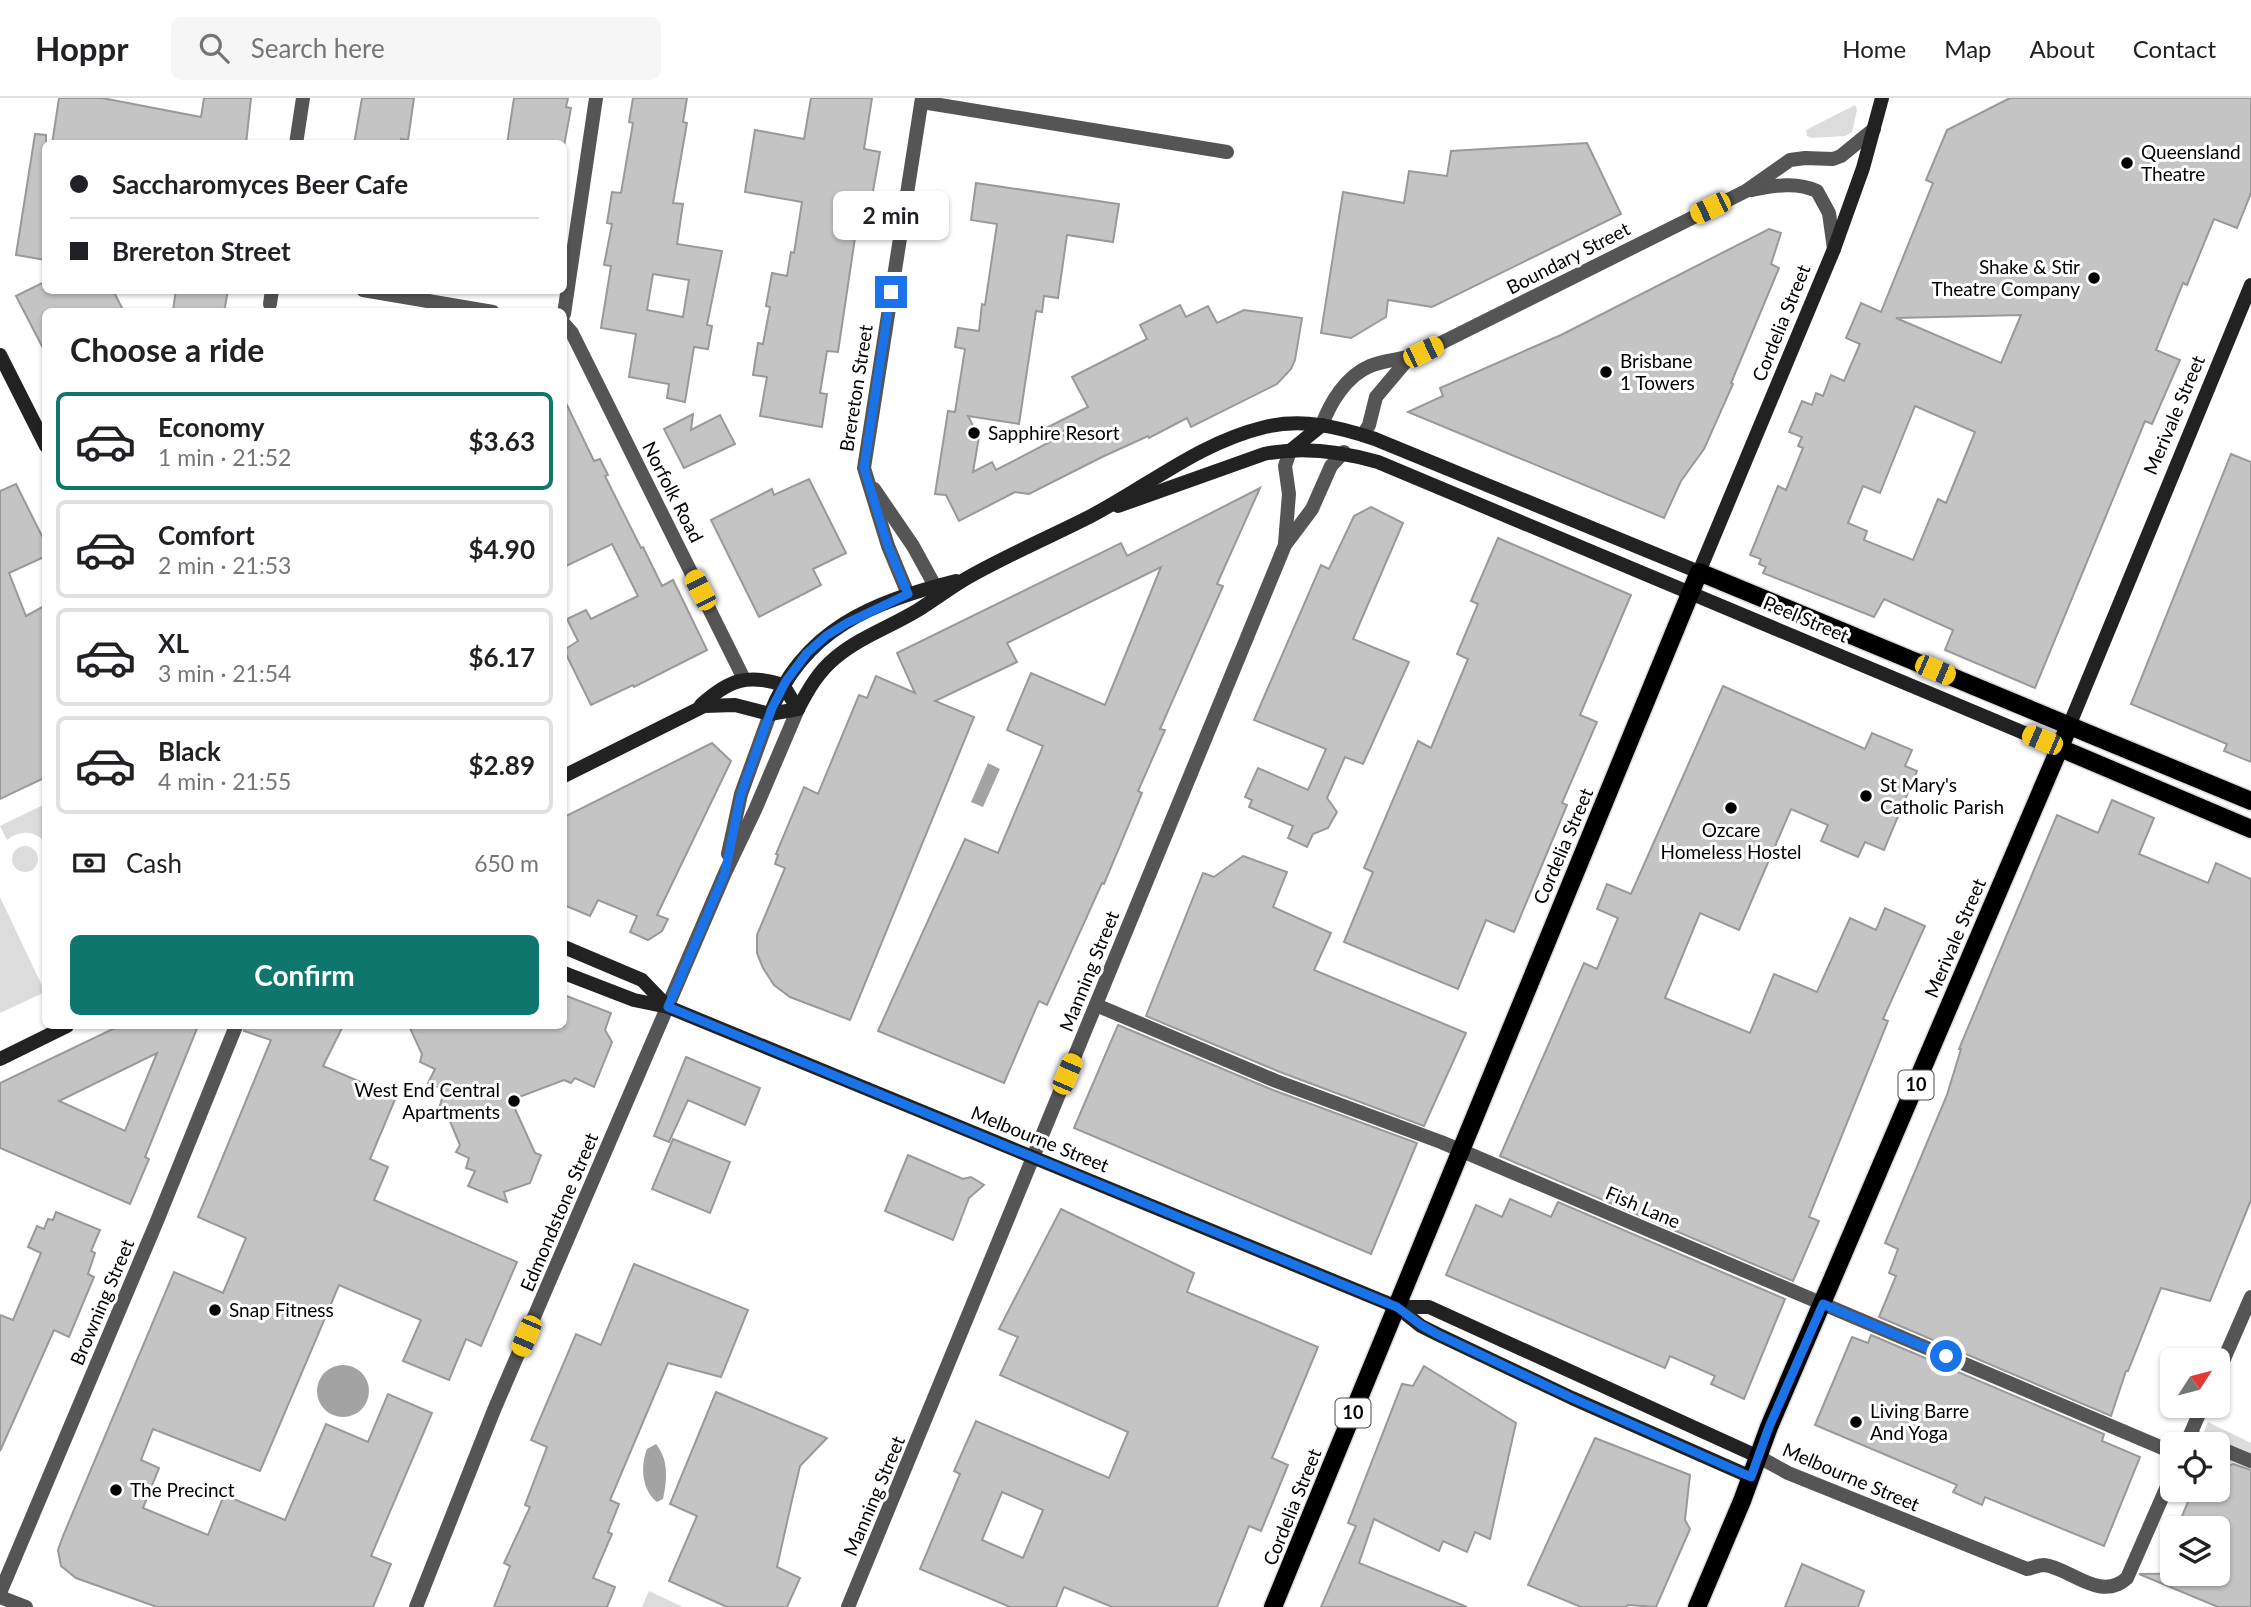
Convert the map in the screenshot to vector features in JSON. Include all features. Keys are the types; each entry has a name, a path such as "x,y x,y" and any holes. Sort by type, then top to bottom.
{"main road":[{"name":"Cordelia Street","path":"1273,1607 1699,572"},
{"name":"Peel Street","path":"1699,572 2251,801"},
{"name":"Merivale Street","path":"1697,1607 2069,726"},
{"name":"Peel Street","path":"2060,748 2251,829"}],"street":[{"path":"297,140 303,98"},
{"path":"567,294 596,98"},
{"name":"Cordelia Street","path":"1699,572 1834,249 1863,168 1882,98"},
{"path":"922,100 1227,152"},
{"name":"Brereton Street","path":"908,594 888,546 865,476 865,452 922,100"},
{"name":"Boundary Street","path":"1321,425 1336,395 1369,366 1408,359 1746,191 1790,160 1833,159 1841,156 1874,129"},
{"name":"Boundary Street","path":"1746,191 1791,185 1817,191 1829,213 1834,249"},
{"name":"Merivale Street","path":"2069,726 2251,285"},
{"path":"387,294 469,308"},
{"name":"Norfolk Road","path":"567,327 744,679"},
{"path":"0,355 42,438"},
{"name":"Boundary Street","path":"1363,435 1369,425 1376,397 1408,359"},
{"path":"798,709 813,681 841,653 968,578 1093,515 1173,465 1231,437 1278,424 1321,425 1363,435"},
{"path":"1290,451 1321,425"},
{"path":"1093,515 1250,458 1279,451 1344,452 1363,435"},
{"name":"Peel Street","path":"1363,435 1699,572"},
{"name":"Manning Street","path":"1285,545 1289,494 1285,466 1290,451"},
{"name":"Peel Street","path":"1344,452 1378,462 2060,748"},
{"name":"Manning Street","path":"849,1607 1285,545 1312,509 1331,466 1344,452"},
{"name":"Brereton Street","path":"865,476 913,546 935,586"},
{"path":"770,714 783,685 807,653 826,636 908,594 968,578"},
{"path":"697,708 720,690 744,679 761,678 783,685 798,709"},
{"path":"567,774 709,704 735,705 770,714 798,709"},
{"name":"Edmondstone Street","path":"416,1607 494,1410 798,709"},
{"name":"Edmondstone Street","path":"725,873 741,794 770,714"},
{"name":"Melbourne Street","path":"567,948 642,980 668,1007"},
{"name":"Melbourne Street","path":"567,975 634,1000 668,1007 1397,1307 1437,1334 1572,1398 1751,1477"},
{"name":"Fish Lane","path":"1096,1005 1276,1081 1461,1151 2160,1447"},
{"path":"0,1059 61,1029"},
{"name":"Browning Street","path":"0,1595 235,1029"},
{"path":"2229,1348 2251,1297"},
{"name":"Melbourne Street","path":"1397,1307 1429,1307 1759,1457 1788,1474 2027,1569 2044,1565 2093,1585 2114,1586 2127,1578 2160,1502"},
{"path":"2230,1452 2251,1461"},
{"path":"0,1595 26,1607"}],"shaded area":[{"path":"1855,105 1857,110 1852,132 1845,136 1807,136 1806,130"},
{"path":"988,763 1000,769 983,807 971,802"},
{"path":"42,805 42,839 26,833 16,834 7,840 0,826"},
{"path":"25,846 34,850 38,859 34,868 25,872 16,868 12,859 16,850"},
{"path":"0,897 42,986 42,993 0,1013"},
{"path":"343,1365 353,1367 361,1373 367,1381 367,1401 361,1409 353,1415 343,1417 333,1415 325,1409 319,1401 317,1391 319,1381 325,1373 333,1367"},
{"path":"2208,1422 2228,1432 2204,1432"},
{"path":"2230,1433 2251,1443 2251,1477 2230,1468"},
{"path":"656,1444 666,1470 663,1499 657,1502 645,1485 643,1470 647,1449"},
{"path":"649,1591 683,1607 642,1607"}],"building":[{"path":"59,98 102,98 201,117 204,98 251,98 246,140 53,140"},
{"path":"362,98 414,98 408,140 355,140"},
{"path":"514,98 568,98 566,107 571,108 565,140 508,140"},
{"path":"633,98 687,98 683,122 687,123 673,203 683,204 677,244 722,251 707,325 712,326 708,349 694,347 685,402 667,398 669,384 629,377 636,334 601,328 611,266 604,265 612,224 607,223 612,192 621,193 633,123 629,122","holes":["653,274 689,280 683,317 647,310"]},
{"path":"811,98 872,98 864,149 880,152 869,213 859,211 838,352 827,351 820,393 827,394 822,427 760,416 767,377 753,375 758,343 763,344 770,307 766,306 772,273 787,276 791,252 794,253 802,202 745,192 755,130 804,139"},
{"path":"2010,98 2251,98 2251,193 2237,228 2214,219 2187,285 2183,283 2156,350 2180,360 2152,424 2145,421 2035,688 1945,650 1953,630 1884,599 1874,617 1763,573 1766,567 1759,564 1761,559 1750,555 1778,486 1786,490 1803,448 1798,446 1802,437 1789,432 1802,401 1812,405 1816,393 1823,396 1831,375 1844,381 1860,344 1846,338 1861,303 1881,312 1933,183 1926,180 1947,130","holes":["2021,315 2001,363 1896,318","1915,406 1975,432 1946,503 1938,499 1913,560 1864,540 1867,531 1848,523 1863,486 1880,493"]},
{"path":"35,134 46,135 46,140 42,140 42,259 16,255"},
{"path":"1587,143 1621,214 1432,307 1388,300 1386,317 1351,338 1321,333 1343,192 1404,203 1409,171 1447,176 1451,151"},
{"path":"976,183 1119,204 1113,242 1067,235 1058,298 1044,296 1042,312 1036,311 1019,424 968,416 979,437 973,472 992,462 996,470 1069,432 1046,428 1088,407 1072,377 1147,339 1140,325 1180,305 1186,317 1208,306 1217,323 1244,310 1302,318 1291,369 1277,384 1191,427 1187,418 1029,494 1015,492 959,521 946,495 935,494 948,411 955,412 965,349 955,347 958,328 979,331 997,224 971,220"},
{"name":"Brisbane 1 Towers","path":"1769,229 1781,233 1771,264 1779,268 1704,449 1681,481 1664,518 1408,412 1443,396 1440,388 1561,335"},
{"path":"42,283 42,294 115,294 122,308 42,308 42,346 16,296"},
{"path":"175,294 227,294 225,308 173,308"},
{"path":"567,405 594,461 600,459 608,475 605,476 662,586 673,580 707,650 634,687 633,685 591,705 567,656 567,648 578,641 567,619 586,610 591,619 638,596 612,544 567,566"},
{"path":"693,414 691,430 720,415 735,444 684,468 664,429"},
{"path":"2231,454 2251,462 2251,762 2224,751 2227,744 2131,704"},
{"path":"809,479 846,553 813,569 821,585 759,617 711,520 772,489 774,495"},
{"path":"16,484 42,536 42,558 9,573 26,616 42,607 42,779 0,799 0,491"},
{"path":"1260,488 1217,584 1223,586 1160,729 1165,730 1138,791 1142,793 1104,884 1102,883 1047,1005 1039,1001 1004,1083 878,1031 965,839 998,853 1043,746 1007,730 1031,673 1105,705 1161,567 1007,643 1017,662 935,701 974,717 850,1020 790,997 774,985 757,953 757,935 785,868 775,864 776,854 804,787 818,794 859,695 867,698 876,676 915,693 897,653 1121,543 1127,556"},
{"path":"1371,507 1403,523 1353,639 1409,662 1363,764 1345,757 1327,798 1337,812 1328,828 1313,834 1307,847 1288,838 1293,826 1249,807 1252,800 1245,797 1258,768 1308,790 1326,749 1254,720 1321,565 1329,569 1354,516"},
{"path":"1498,538 1631,595 1580,715 1597,722 1562,803 1567,805 1514,932 1486,920 1458,989 1344,942 1373,872 1364,868 1418,741 1431,748 1468,659 1457,654 1478,604 1471,601"},
{"path":"1723,686 1865,749 1872,733 1912,750 1905,766 1917,771 1884,850 1865,842 1858,857 1821,841 1828,825 1791,809 1739,930 1700,913 1665,998 1750,1033 1774,974 1817,992 1850,918 1876,930 1885,908 1925,926 1883,1019 1888,1021 1809,1217 1819,1221 1793,1281 1500,1156 1584,963 1597,969 1618,918 1597,909 1607,884 1631,894"},
{"path":"712,743 731,761 657,915 668,919 662,931 648,940 630,932 637,916 598,900 590,916 567,906 567,816"},
{"path":"2112,800 2154,818 2139,854 2208,883 2216,863 2251,879 2251,1200 2210,1301 2161,1288 2126,1371 2111,1416 1879,1317 1896,1276 1889,1273 1898,1249 1885,1243 1947,1095 1959,1049 2057,815 2098,833"},
{"path":"1243,856 1287,872 1273,907 1331,933 1314,970 1466,1033 1424,1126 1280,1072 1146,1016 1203,873 1214,877"},
{"path":"567,996 611,1013 605,1030 612,1042 594,1087 575,1078 571,1083 564,1080 511,1100 535,1153 541,1155 530,1183 504,1192 507,1202 468,1186 475,1171 466,1168 469,1158 456,1152 460,1145 446,1112 439,1108 445,1090 428,1083 435,1069 420,1062 422,1054 410,1029 567,1029"},
{"path":"1118,1025 1273,1090 1417,1143 1371,1254 1074,1128"},
{"path":"113,1029 197,1029 145,1157 149,1159 130,1204 0,1148 0,1083","holes":["157,1053 125,1131 59,1101"]},
{"path":"342,1029 323,1066 396,1097 370,1159 388,1167 374,1200 517,1262 481,1346 466,1339 449,1380 403,1361 421,1320 339,1285 260,1471 153,1429 141,1460 159,1468 143,1508 208,1535 224,1495 285,1520 326,1424 368,1442 388,1394 432,1413 371,1556 391,1564 373,1607 157,1607 76,1578 61,1566 58,1550 63,1536 174,1272 223,1293 246,1238 198,1217 271,1040 244,1031"},
{"path":"686,1057 760,1088 745,1125 688,1100 669,1142 654,1136"},
{"path":"673,1139 730,1162 710,1213 652,1189"},
{"path":"908,1155 963,1179 971,1177 984,1185 969,1198 953,1240 885,1211"},
{"path":"1510,1199 1551,1217 1558,1202 1785,1299 1744,1399 1711,1384 1715,1376 1670,1356 1665,1368 1446,1275 1476,1205 1502,1217"},
{"path":"1061,1209 1194,1273 1187,1292 1318,1347 1272,1458 1288,1465 1261,1531 1249,1526 1217,1607 1112,1607 1064,1587 1056,1607 1010,1607 920,1569 960,1474 954,1471 976,1421 1109,1478 1128,1432 1000,1375 1018,1337 999,1329","holes":["1002,1492 1043,1510 1023,1558 982,1540"]},
{"path":"56,1212 100,1230 91,1251 95,1253 88,1274 94,1277 69,1337 54,1330 0,1451 0,1315 13,1320 41,1253 28,1247 37,1226 44,1229 48,1219 53,1220"},
{"path":"634,1264 748,1310 721,1377 668,1363 610,1500 619,1504 608,1532 612,1534 593,1578 615,1587 607,1607 494,1607 510,1566 504,1563 530,1507 525,1505 547,1447 531,1440 576,1334 601,1345"},
{"path":"1871,1335 2104,1434 2102,1441 2140,1457 2104,1546 1985,1497 1982,1505 1953,1492 1957,1485 1815,1425 1852,1337 1868,1343"},
{"path":"1424,1366 1516,1423 1490,1539 1475,1532 1467,1552 1443,1541 1439,1551 1374,1519 1359,1563 1467,1607 1321,1607 1356,1526 1348,1523 1402,1384 1413,1386"},
{"path":"716,1392 827,1438 800,1466 777,1567 800,1578 787,1607 727,1607 669,1581 697,1516 670,1504"},
{"path":"1595,1438 1690,1475 1685,1520 1690,1529 1656,1607 1581,1607 1528,1585"},
{"path":"2230,1465 2251,1470 2251,1607 2218,1607 2168,1586 2230,1586 2230,1516 2182,1516 2188,1502 2230,1502"},
{"path":"1802,1564 1864,1591 1858,1607 1785,1607"},
{"path":"2139,1574 2160,1574 2160,1583"}],"place":[{"name":"Queensland Theatre","path":"2127,163"},
{"name":"Shake & Stir Theatre Company","path":"2094,278"},
{"name":"Brisbane 1 Towers","path":"1606,372"},
{"name":"Sapphire Resort","path":"974,433"},
{"name":"St Mary's Catholic Parish","path":"1866,796"},
{"name":"Ozcare Homeless Hostel","path":"1731,808"},
{"name":"West End Central Apartments","path":"514,1101"},
{"name":"Snap Fitness","path":"215,1310"},
{"name":"Living Barre And Yoga","path":"1856,1422"},
{"name":"The Precinct","path":"116,1490"}],"route":[{"path":"891,292 864,468 888,546 908,594 891,600 826,636 812,647 786,681 772,708 741,794 725,873 668,1007 1397,1307 1437,1334 1572,1398 1751,1477 1769,1427 1823,1304 1946,1356"}]}
